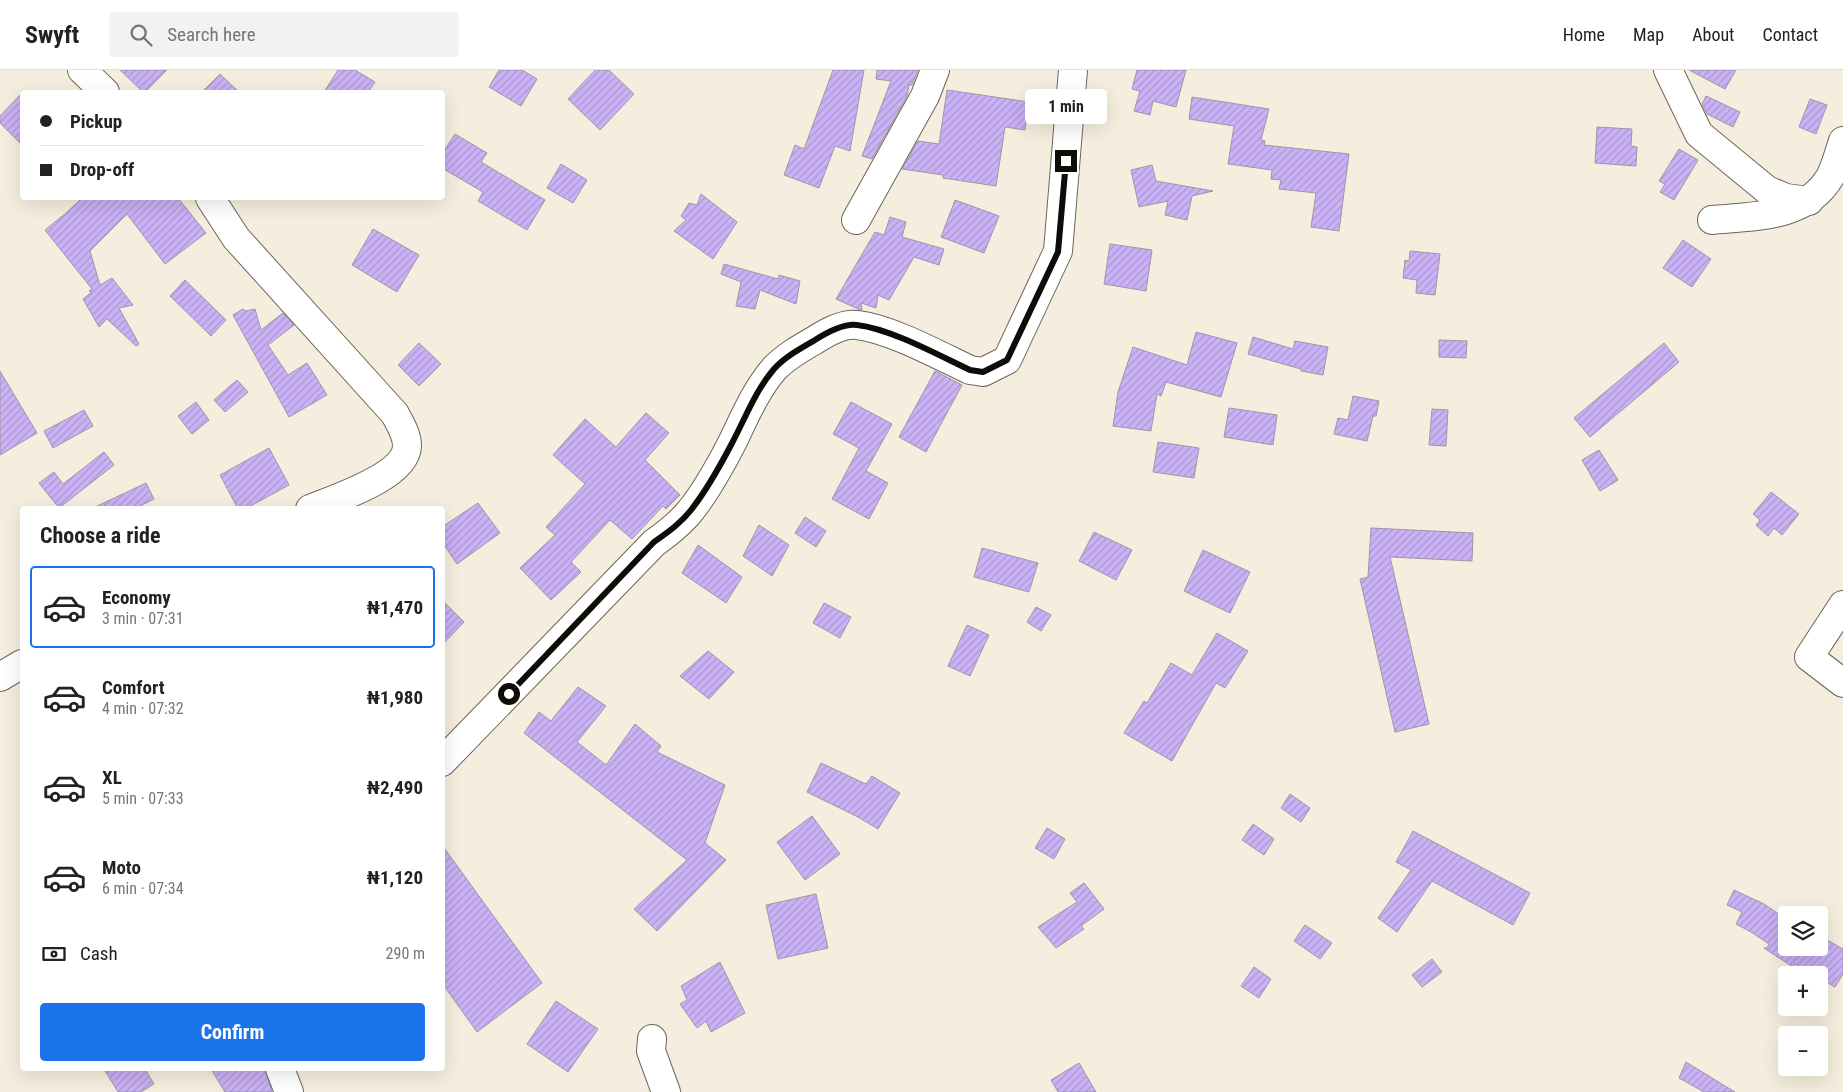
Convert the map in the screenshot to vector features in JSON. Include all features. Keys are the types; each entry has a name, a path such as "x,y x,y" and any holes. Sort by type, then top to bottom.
{"street":[{"path":"82,70 103,90"},
{"path":"856,220 925,96 935,70"},
{"path":"445,759 654,542 678,525 692,509 731,445 764,382 776,367 794,354 822,335 856,324 885,332 970,370 983,372 1007,360 1058,252 1073,70"},
{"path":"1668,70 1699,134 1767,190 1786,198 1809,201"},
{"path":"1712,220 1790,210 1809,201 1830,176 1843,141"},
{"path":"211,200 236,238 395,414 405,434 406,453 395,468 368,485 317,506"},
{"path":"1843,605 1809,657 1843,683"},
{"path":"0,677 20,665"},
{"path":"652,1038 652,1052 666,1092"},
{"path":"281,1071 289,1092"}],"building":[{"path":"120,70 167,70 147,90 141,90"},
{"path":"338,70 355,70 375,82 369,90 325,90"},
{"path":"499,70 522,70 537,79 521,106 489,87"},
{"path":"595,70 609,70 634,94 600,130 568,99"},
{"path":"833,70 864,70 850,151 835,146 819,188 784,175 795,145 804,149"},
{"path":"877,70 918,70 912,85 909,85 907,96 872,159 862,156 891,81 876,79"},
{"path":"1137,70 1186,70 1176,107 1153,101 1150,115 1134,111 1140,91 1132,89"},
{"path":"1689,70 1736,70 1725,89"},
{"path":"220,74 237,90 204,90"},
{"path":"947,90 1029,102 1025,130 1005,127 996,186 943,178 943,175 902,169 918,141 939,144"},
{"path":"20,95 20,143 0,123 0,116"},
{"path":"1706,96 1740,112 1733,127 1707,114 1702,104"},
{"path":"1192,97 1269,109 1261,140 1265,141 1264,145 1349,154 1339,231 1311,227 1316,193 1279,189 1281,180 1271,179 1272,170 1228,164 1234,126 1189,119"},
{"path":"1810,99 1827,105 1816,134 1799,127"},
{"path":"1597,127 1632,129 1631,146 1637,147 1636,166 1595,163"},
{"path":"455,134 487,153 481,162 545,200 527,230 478,201 483,192 445,170 445,149"},
{"path":"1679,149 1698,160 1674,200 1660,192 1665,184 1659,181"},
{"path":"561,164 587,180 573,203 547,188"},
{"path":"1152,165 1156,181 1213,191 1192,196 1187,220 1165,215 1168,201 1139,207 1131,170"},
{"path":"701,194 737,222 713,259 674,231 686,220 681,216 689,203 697,205"},
{"path":"80,200 180,200 206,233 165,264 127,214 90,251 100,285 112,278 133,305 119,308 139,344 136,346 107,319 99,327 83,299 92,292 89,291 92,289 45,230"},
{"path":"955,200 999,216 984,253 941,237"},
{"path":"890,217 906,222 902,237 944,249 939,265 914,257 889,300 878,295 876,308 861,303 862,310 836,299 875,232 884,235"},
{"path":"373,229 419,255 397,292 352,265"},
{"path":"1683,240 1711,259 1692,287 1663,268"},
{"path":"1110,244 1152,250 1146,291 1104,284"},
{"path":"1410,251 1440,254 1435,295 1416,293 1417,280 1403,278 1405,260 1409,261"},
{"path":"724,264 778,279 779,275 800,281 796,304 760,290 755,309 736,306 741,282 721,274"},
{"path":"185,280 226,320 211,336 170,296"},
{"path":"243,309 245,311 255,309 261,330 283,313 294,325 268,345 288,375 307,363 327,395 289,417 233,315"},
{"path":"1196,332 1237,343 1221,397 1166,382 1161,396 1157,394 1151,431 1113,426 1118,392 1133,347 1187,365"},
{"path":"1253,337 1293,349 1295,341 1328,347 1323,375 1301,371 1301,369 1248,354"},
{"path":"1439,340 1467,341 1466,358 1439,357"},
{"path":"419,343 441,364 419,386 398,365"},
{"path":"1664,343 1679,362 1590,437 1574,418"},
{"path":"0,371 37,433 0,455"},
{"path":"935,371 962,385 926,452 899,437"},
{"path":"237,380 248,392 225,412 214,400"},
{"path":"1353,396 1379,401 1367,441 1334,434 1338,418 1348,420"},
{"path":"196,402 209,420 192,434 178,416"},
{"path":"851,402 892,424 866,471 888,483 869,519 832,499 859,448 833,434"},
{"path":"1229,408 1277,415 1273,445 1224,437"},
{"path":"1432,409 1448,410 1446,446 1429,445"},
{"path":"84,410 93,426 53,448 44,431"},
{"path":"646,413 669,433 645,460 680,495 666,509 663,506 632,539 610,520 571,562 581,572 551,600 520,568 555,535 546,527 585,484 553,455 585,419 616,447"},
{"path":"1158,442 1199,448 1194,478 1153,472"},
{"path":"269,448 289,485 250,506 236,506 220,475"},
{"path":"1599,450 1618,480 1600,491 1582,460"},
{"path":"104,452 114,465 62,506 57,506 39,483 54,472 63,484"},
{"path":"146,483 154,499 140,506 97,506"},
{"path":"1771,492 1799,514 1782,535 1774,528 1768,536 1756,525 1760,520 1753,514"},
{"path":"478,503 500,533 457,564 445,546 445,525"},
{"path":"805,517 826,531 816,547 795,533"},
{"path":"759,525 789,545 772,576 743,556"},
{"path":"1371,528 1473,533 1472,561 1390,557 1429,724 1395,732 1360,579 1368,577"},
{"path":"1094,532 1132,550 1116,580 1079,561"},
{"path":"698,545 742,577 726,603 682,573"},
{"path":"982,548 1038,563 1029,592 974,577"},
{"path":"1203,550 1250,572 1230,613 1184,591"},
{"path":"445,603 464,622 445,642"},
{"path":"824,603 851,617 840,638 813,623"},
{"path":"1036,607 1051,615 1041,631 1027,622"},
{"path":"967,625 989,635 970,676 948,666"},
{"path":"1217,633 1248,651 1225,688 1216,683 1172,761 1124,733 1144,701 1147,703 1171,663 1192,675"},
{"path":"708,651 734,672 709,699 680,676"},
{"path":"578,687 606,706 577,742 606,765 635,724 661,746 657,752 725,785 705,843 726,860 657,931 634,909 687,860 524,733 539,712 551,721"},
{"path":"821,763 866,784 872,776 900,793 878,829 807,792"},
{"path":"1290,794 1310,808 1301,822 1281,808"},
{"path":"812,816 840,854 805,880 777,842"},
{"path":"1253,824 1274,839 1264,855 1242,840"},
{"path":"1047,828 1065,839 1054,859 1035,848"},
{"path":"1413,831 1530,893 1513,925 1432,881 1397,932 1378,918 1411,870 1396,862"},
{"path":"445,849 542,983 477,1032 445,987"},
{"path":"1084,883 1104,909 1081,926 1084,929 1056,948 1038,927 1077,902 1070,893"},
{"path":"1734,890 1764,904 1778,914 1778,956 1828,956 1828,940 1843,949 1843,974 1835,987 1828,983 1828,966 1798,966 1795,964 1791,966 1764,948 1767,948 1769,944 1736,924 1742,912 1727,905"},
{"path":"816,894 828,948 778,959 766,905"},
{"path":"1305,925 1332,943 1320,959 1294,941"},
{"path":"1432,959 1442,972 1422,987 1412,975"},
{"path":"720,962 745,1013 711,1032 706,1021 697,1028 680,1004 687,1000 681,986"},
{"path":"1254,967 1271,979 1259,998 1241,986"},
{"path":"556,1001 598,1029 568,1072 527,1044"},
{"path":"1686,1062 1735,1092 1704,1092 1679,1078"},
{"path":"1079,1063 1096,1092 1058,1092 1051,1080"},
{"path":"105,1071 146,1071 154,1084 141,1092 118,1092"},
{"path":"212,1071 266,1071 272,1092 225,1092"}],"route":[{"path":"509,694 654,542 678,525 692,509 731,445 764,382 776,367 822,335 856,324 885,332 970,370 983,372 1007,360 1058,252 1066,161"}]}
